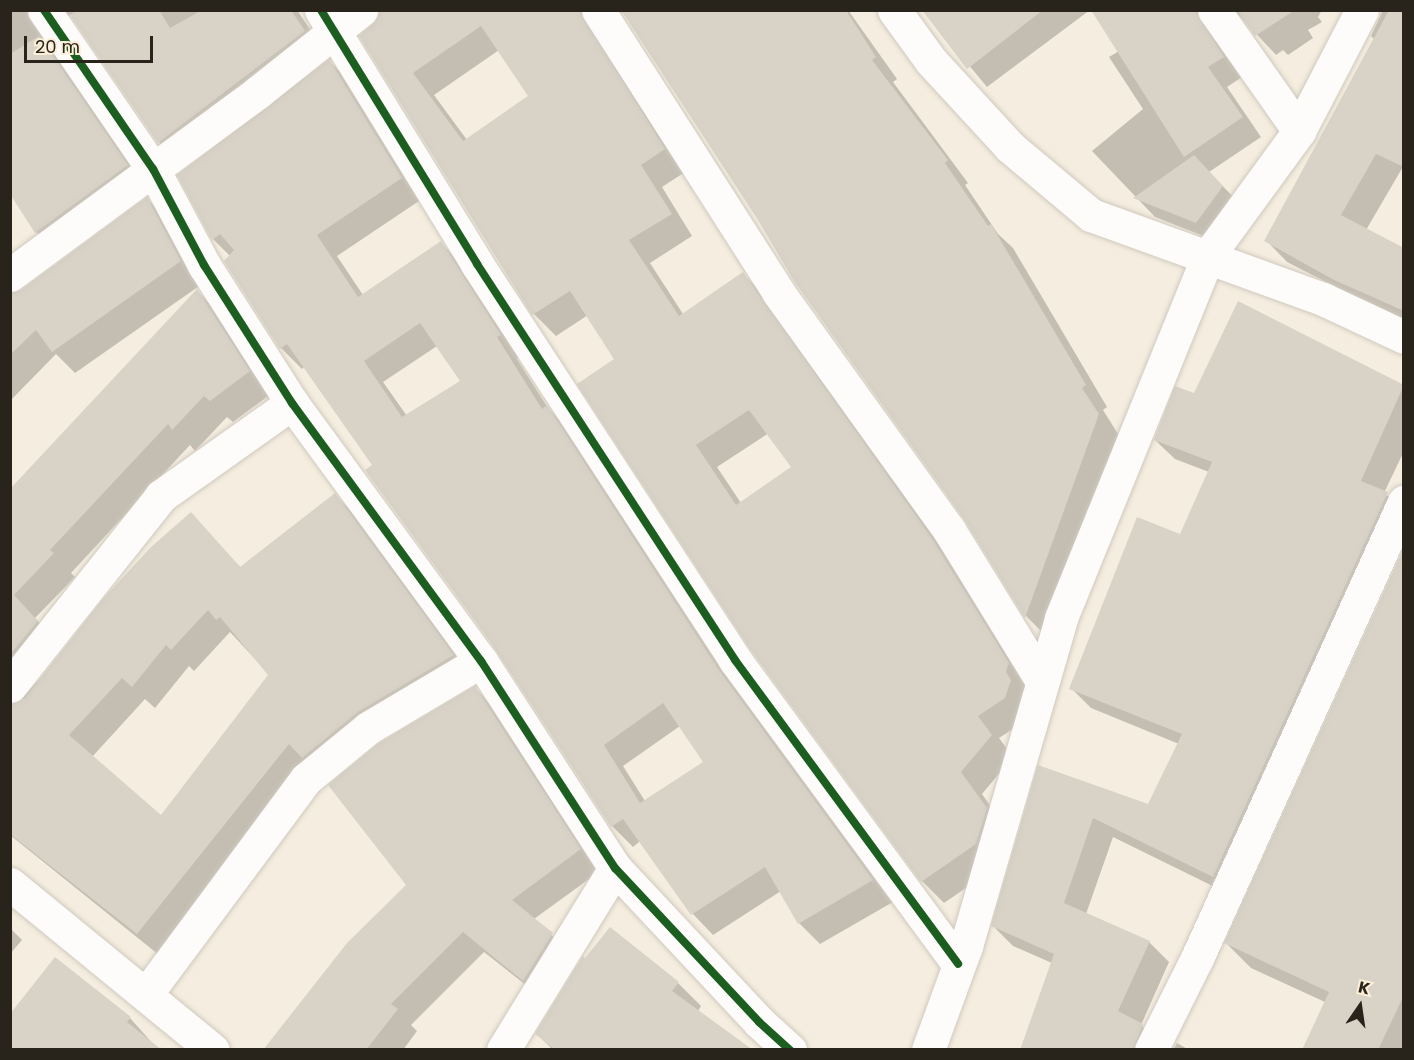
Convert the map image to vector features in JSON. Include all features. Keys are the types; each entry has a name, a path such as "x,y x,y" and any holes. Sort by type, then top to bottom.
{"street":[{"path":"44,10 153,169 204,266 292,403 481,661 615,868 759,1022 789,1050"},
{"path":"10,275 153,169 327,21 361,10"},
{"path":"597,10 778,292 949,530 1042,681"},
{"path":"894,10 931,61 1010,147 1091,215 1323,299 1404,337"},
{"path":"1214,10 1299,131"},
{"path":"928,1050 958,964 1061,618 1208,256 1299,131 1362,10"},
{"path":"327,21 477,264 735,660 958,964"},
{"path":"10,686 161,496 292,403"},
{"path":"1151,1050 1198,956 1404,501"},
{"path":"147,993 306,779 368,728 481,661"},
{"path":"503,1050 615,868"},
{"path":"10,884 147,993 213,1050"}],"building":[{"path":"77,10 159,10 170,28 202,10 291,10 305,31 158,143 70,15"},
{"path":"380,10 579,10 665,149 641,165 672,214 629,240 679,316 743,272 933,540 1009,663 1006,672 1011,680 1005,698 978,716 992,735 961,772 987,808 976,844 921,882 750,649 577,384 614,359 570,291 532,315 359,36 373,24","holes":["481,26 528,96 463,141 413,73","749,410 791,467 736,505 696,445"]},
{"path":"621,10 846,10 876,57 872,60 948,160 945,163 988,226 991,224 1086,385 1082,388 1099,414 1025,618 964,519 794,281 758,220"},
{"path":"922,10 1043,10 967,69"},
{"path":"1091,10 1195,10 1224,57 1208,67 1243,117 1184,157"},
{"path":"1237,10 1295,10 1255,36"},
{"path":"1389,10 1404,10 1404,167 1376,154 1341,215 1404,248 1404,311 1334,280 1264,241"},
{"path":"39,36 128,165 35,233 10,194 10,54"},
{"path":"329,59 402,178 317,235 358,297 441,241 501,335 497,337 542,409 547,405 719,670 873,880 798,924 765,867 691,915 623,819 611,827 497,651 365,470 372,465 287,344 280,349 224,261 234,250 220,234 212,240 177,175","holes":["420,323 460,381 402,417 364,361","663,703 703,762 640,803 604,745"]},
{"path":"1194,155 1223,186 1196,223 1133,198"},
{"path":"147,197 181,261 52,352 36,330 10,355 10,293 21,290"},
{"path":"197,289 250,371 210,401 204,396 172,430 168,424 50,550 54,553 14,595 38,621 10,655 10,489"},
{"path":"1238,301 1404,385 1361,481 1388,492 1213,877 1093,818 1064,903 1150,941 1118,1011 1143,1024 1133,1050 1020,1050 1054,954 991,926 1038,765 1148,804 1182,734 1069,689 1137,517 1180,534 1212,462 1154,440 1175,386 1194,393"},
{"path":"335,493 454,655 358,712 302,758 289,744 137,934 10,834 10,704 25,698 103,599 151,547 191,512 240,567","holes":["208,610 216,620 220,617 268,675 161,815 69,735 122,678 132,687 166,645 171,650"]},
{"path":"1404,548 1404,995 1378,1050 1302,1050 1329,992 1224,943"},
{"path":"475,686 581,849 512,900 553,933 523,981 463,932 391,1004 398,1009 366,1050 263,1050 347,943 406,885 328,785 379,743"},
{"path":"610,927 679,982 672,991 753,1050 555,1050 535,1034 583,956 585,958"},
{"path":"55,957 131,1017 127,1022 162,1050 10,1050 10,1014"}],"cycle path":[{"path":"44,10 153,169 204,265 292,403 481,661 615,868 759,1022 790,1050"},
{"path":"321,10 477,264 735,660 958,964"}]}
